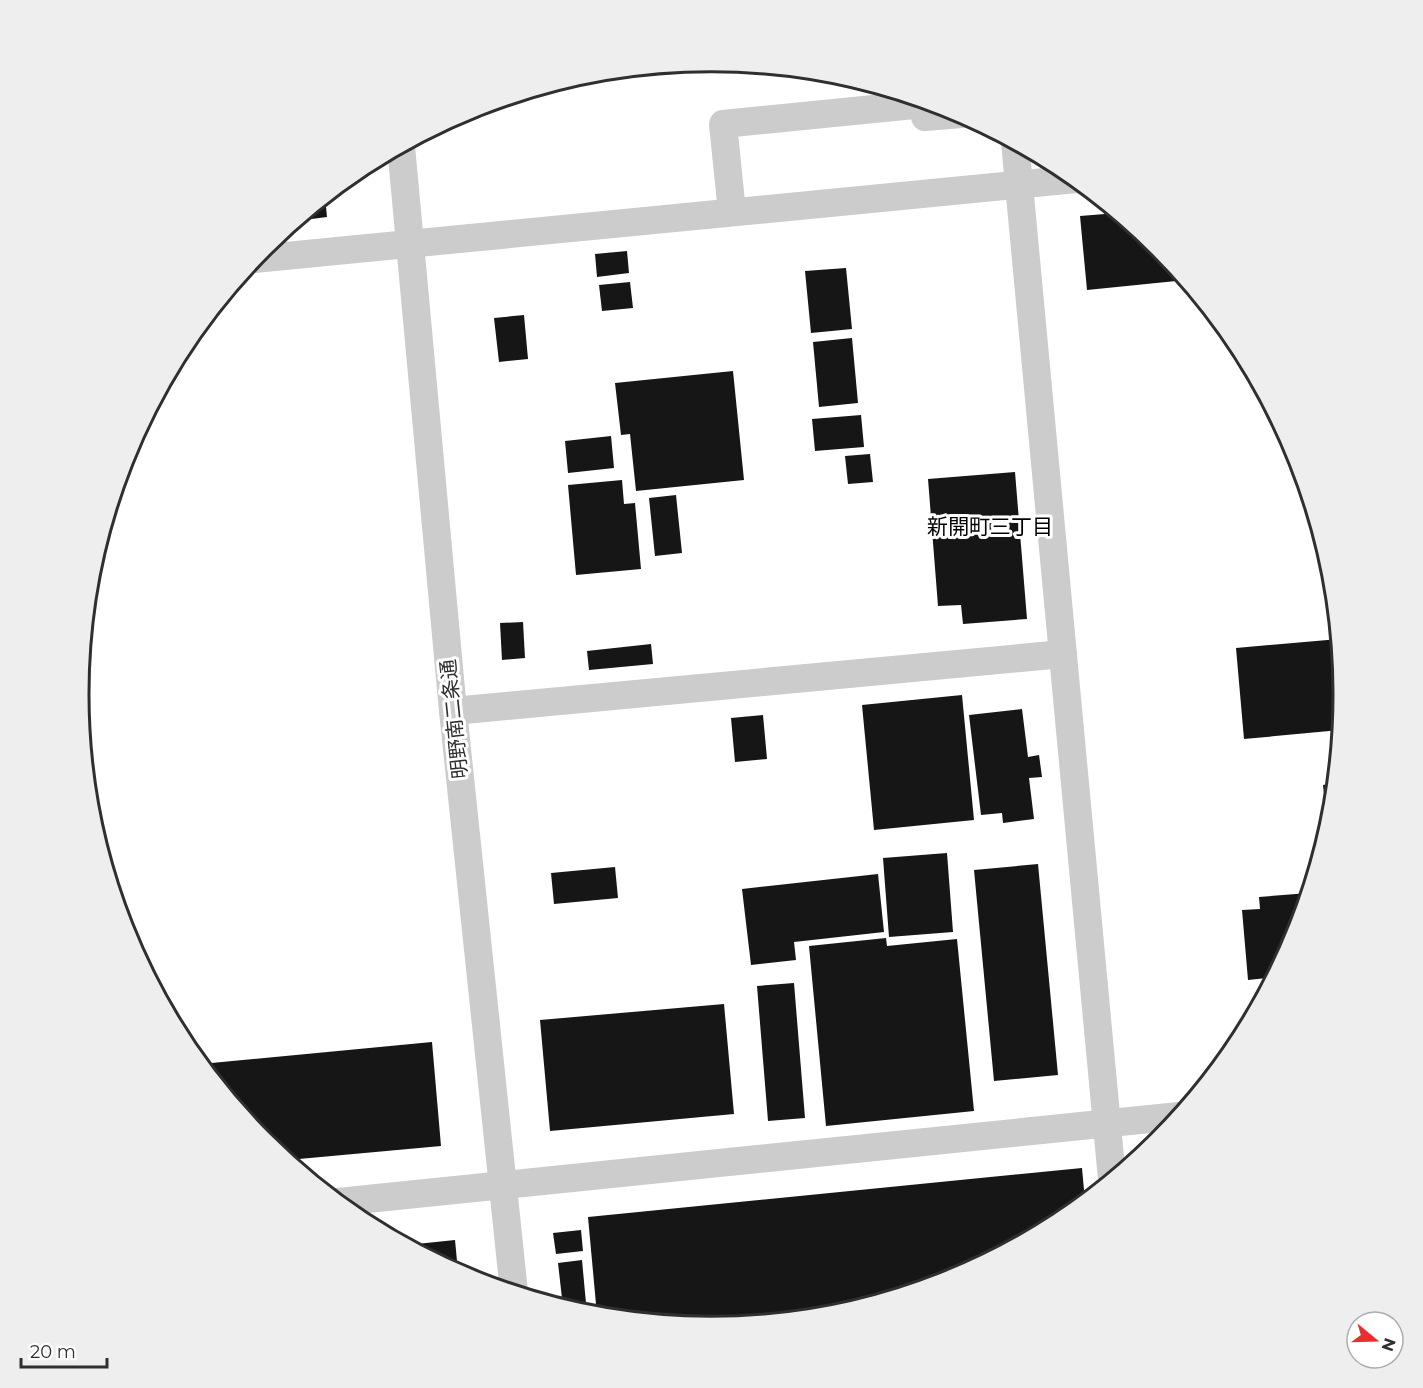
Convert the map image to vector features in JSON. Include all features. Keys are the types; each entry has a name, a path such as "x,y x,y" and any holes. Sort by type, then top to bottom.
{"street":[{"path":"732,212 723,124 912,105"},
{"path":"924,110 925,117 941,116"},
{"path":"1016,151 1111,1170"},
{"name":"明野南二条通","path":"402,155 453,711 513,1283"},
{"path":"269,258 1061,180"},
{"path":"453,711 1063,654"},
{"path":"352,1201 1167,1117"}],"building":[{"path":"326,207 327,217 310,219"},
{"path":"1106,214 1122,226 1176,281 1087,290 1080,216"},
{"path":"627,251 629,273 597,277 595,254"},
{"path":"846,268 852,329 811,333 805,271"},
{"path":"630,282 633,308 602,311 599,285"},
{"path":"524,315 528,359 499,362 494,318"},
{"path":"852,338 858,403 819,407 813,342"},
{"path":"733,371 744,480 636,491 630,434 621,435 615,383"},
{"path":"861,415 864,447 815,451 812,419"},
{"path":"611,436 614,468 568,473 565,441"},
{"path":"870,454 873,482 848,484 845,456"},
{"path":"1015,472 1027,619 963,624 961,605 938,606 928,479"},
{"path":"622,480 624,504 635,503 641,569 576,575 568,485"},
{"path":"676,495 682,553 655,556 649,498"},
{"path":"523,622 525,658 502,660 500,623"},
{"path":"1331,640 1334,694 1332,731 1244,739 1236,648"},
{"path":"651,644 653,664 589,670 587,651"},
{"path":"962,695 974,820 874,830 862,705"},
{"path":"1022,709 1028,757 1039,755 1042,777 1029,778 1034,819 1003,823 1002,813 981,815 969,715"},
{"path":"763,715 767,759 735,762 731,718"},
{"path":"1327,784 1324,799 1323,785"},
{"path":"947,853 953,932 889,937 883,858"},
{"path":"1038,864 1058,1075 994,1081 974,870"},
{"path":"615,867 618,898 554,904 551,873"},
{"path":"878,874 884,932 794,942 796,960 751,965 742,889"},
{"path":"1300,894 1286,932 1264,978 1248,980 1242,910 1260,909 1259,897"},
{"path":"886,938 887,946 957,939 974,1111 826,1126 809,946"},
{"path":"794,983 805,1118 768,1121 757,986"},
{"path":"724,1004 734,1114 550,1131 540,1020"},
{"path":"432,1042 441,1146 298,1159 244,1104 211,1063"},
{"path":"1082,1168 1084,1191 1022,1233 950,1269 872,1295 793,1311 752,1315 671,1315 596,1305 588,1217"},
{"path":"581,1230 583,1251 556,1254 553,1233"},
{"path":"455,1240 457,1262 436,1252 420,1244"},
{"path":"582,1260 586,1303 562,1298 558,1263"}],"district":[{"name":"新開町三丁目","path":"990,526"}]}
